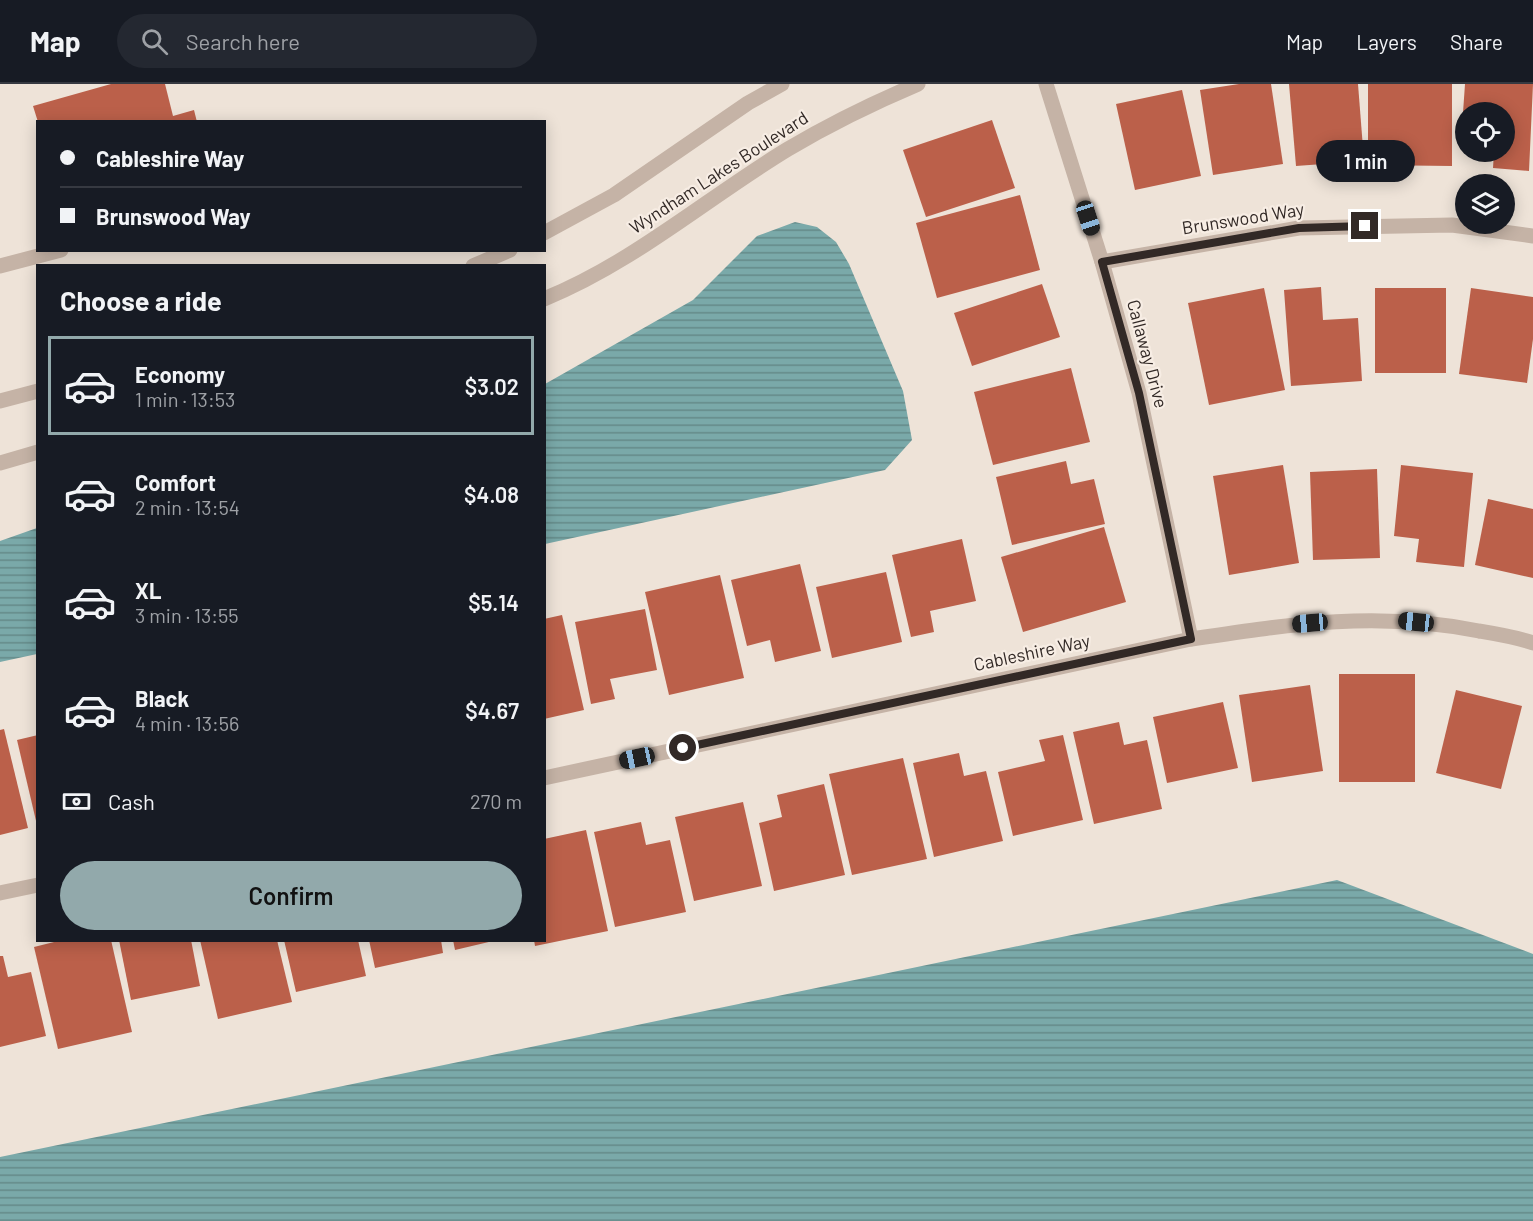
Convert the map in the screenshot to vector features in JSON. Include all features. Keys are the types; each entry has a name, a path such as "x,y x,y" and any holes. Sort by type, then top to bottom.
{"street":[{"path":"546,232 614,195 748,103 783,84"},
{"name":"Wyndham Lakes Boulevard","path":"546,298 606,268 788,149 862,108 918,84"},
{"name":"Callaway Drive","path":"1046,84 1102,262 1139,393 1191,639"},
{"name":"Brunswood Way","path":"1102,262 1299,228 1452,225 1533,236"},
{"path":"0,266 53,252"},
{"path":"478,264 505,252"},
{"path":"0,401 36,392"},
{"path":"0,463 36,453"},
{"name":"Cableshire Way","path":"546,778 1191,639 1293,624 1343,620 1394,620 1459,627 1533,643"},
{"path":"0,892 36,885"}],"water":[{"path":"795,222 817,227 836,242 849,264 903,391 912,440 885,470 546,544 546,383 693,300 757,236"},
{"path":"36,528 36,654 0,662 0,541"},
{"path":"1337,880 1533,954 1533,1221 0,1221 0,1157"}],"building":[{"path":"111,84 165,84 173,116 194,110 196,120 37,120 33,106"},
{"path":"1239,84 1271,84 1283,164 1213,175 1200,90"},
{"path":"1289,84 1358,84 1364,161 1296,166"},
{"path":"1368,84 1452,84 1452,166 1368,165"},
{"path":"1465,84 1533,84 1529,171 1493,168 1493,162 1515,162 1515,102 1464,102"},
{"path":"1182,90 1201,176 1135,190 1116,104"},
{"path":"992,120 1015,188 926,217 903,150"},
{"path":"1020,195 1040,270 937,298 916,223"},
{"path":"1042,284 1060,337 972,366 954,313"},
{"path":"1321,287 1323,320 1358,318 1362,381 1291,386 1284,290"},
{"path":"1264,288 1285,390 1209,405 1188,303"},
{"path":"1375,288 1446,288 1446,373 1375,373"},
{"path":"1471,288 1533,297 1533,339 1527,383 1459,374"},
{"path":"1071,368 1090,442 993,465 974,392"},
{"path":"1066,461 1071,484 1094,479 1105,524 1012,545 996,477"},
{"path":"1283,465 1299,563 1229,575 1213,476"},
{"path":"1401,465 1473,473 1464,567 1416,562 1419,539 1394,536"},
{"path":"1377,469 1380,558 1313,560 1310,472"},
{"path":"1488,499 1533,509 1533,578 1475,565"},
{"path":"1104,527 1126,602 1023,632 1001,557"},
{"path":"962,539 976,601 930,611 934,632 911,637 892,555"},
{"path":"800,564 821,651 775,662 770,640 747,646 731,580"},
{"path":"886,572 902,642 832,658 816,587"},
{"path":"720,575 744,678 669,695 645,592"},
{"path":"645,609 657,670 610,679 615,699 591,704 575,622"},
{"path":"562,615 584,710 546,719 546,619"},
{"path":"1339,674 1415,674 1415,782 1339,782"},
{"path":"1310,685 1323,771 1252,782 1239,695"},
{"path":"1456,690 1522,706 1501,789 1436,773"},
{"path":"1223,702 1238,768 1167,783 1153,717"},
{"path":"1119,722 1124,745 1147,740 1162,809 1094,824 1073,732"},
{"path":"4,729 28,828 0,835 0,730"},
{"path":"36,735 36,821 17,740"},
{"path":"1063,735 1083,820 1013,836 998,772 1045,761 1039,740"},
{"path":"959,753 964,776 986,771 1003,841 934,857 913,763"},
{"path":"903,758 927,859 852,875 829,774"},
{"path":"824,784 845,875 774,891 759,823 782,817 777,795"},
{"path":"743,802 762,886 694,901 675,817"},
{"path":"641,822 646,845 670,840 686,912 615,927 594,832"},
{"path":"586,830 608,931 535,946 534,942 546,942 546,839"},
{"path":"54,942 111,942 132,1032 58,1049 34,947"},
{"path":"119,942 191,942 200,986 131,1000"},
{"path":"200,942 277,942 292,1002 218,1019"},
{"path":"284,942 358,942 366,976 296,992"},
{"path":"369,942 441,942 443,953 375,968"},
{"path":"453,942 489,942 455,950"},
{"path":"0,956 3,956 8,977 31,972 46,1036 0,1047"}],"route":[{"path":"683,748 1191,639 1139,393 1102,262 1299,228 1365,226"}]}
